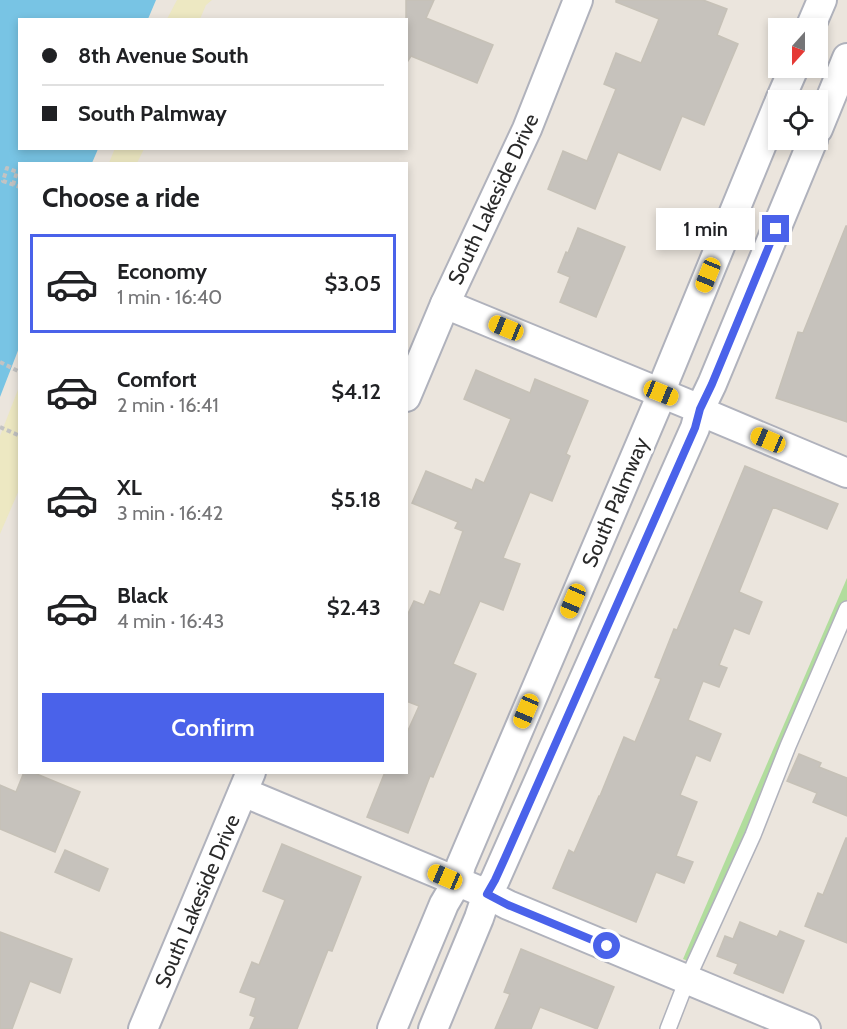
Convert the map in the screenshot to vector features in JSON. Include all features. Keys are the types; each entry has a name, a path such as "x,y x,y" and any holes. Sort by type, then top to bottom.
{"street":[{"name":"South Lakeside Drive","path":"408,392 445,303 527,129 578,0"},
{"path":"814,18 822,0"},
{"path":"828,105 847,58"},
{"name":"South Palmway","path":"392,1029 444,904 457,882 461,865 644,436 768,130"},
{"name":"South Palmway","path":"433,1029 487,894 695,428 700,409 809,150"},
{"path":"445,303 847,473"},
{"name":"South Lakeside Drive","path":"143,1029 247,782"},
{"path":"247,782 508,905 806,1029"}],"lane":[{"path":"668,1029 687,980 753,835 788,746 847,609"}],"path":[{"path":"13,185 17,172 7,168 3,181 13,185 18,186"},
{"path":"0,362 18,371"},
{"path":"0,427 18,435"}],"green space":[{"path":"847,578 847,616 701,966 683,959"}],"sand":[{"path":"177,0 212,0 206,5 200,18 168,18"},
{"path":"114,150 144,150 138,162 109,162"},
{"path":"18,390 18,492 0,534 0,436"}],"water":[{"path":"0,0 156,0 148,18 18,18 18,150 98,150 92,162 18,162 18,351 0,397"}],"building":[{"path":"406,0 434,0 426,18 493,45 477,83 411,56 408,61 408,18 406,18"},
{"path":"616,0 703,0 727,9 717,35 738,44 704,125 682,116 660,170 618,152 595,209 548,189 563,151 587,161 616,89 604,84 616,53 641,63 659,19 616,2"},
{"path":"846,226 847,422 776,398 798,332 803,333"},
{"path":"578,228 625,247 596,317 560,302 570,277 558,272"},
{"path":"476,370 530,393 535,379 588,401 566,454 570,456 552,501 530,492 503,558 520,564 503,610 480,601 453,664 476,674 433,777 430,776 408,833 367,817 384,774 408,774 408,731 419,706 408,702 408,614 414,601 424,605 430,591 440,595 463,531 455,528 458,522 412,503 426,471 472,490 476,479 484,483 511,419 464,399"},
{"path":"745,466 838,504 827,529 773,507 739,592 762,602 749,634 734,628 719,665 727,668 719,687 703,681 688,720 721,734 710,761 696,755 680,795 697,802 676,856 693,862 684,883 656,872 636,922 553,888 569,850 574,853 624,737 635,742 661,679 655,677 674,629 677,630"},
{"path":"799,754 821,763 819,767 847,778 847,816 813,802 817,793 787,781"},
{"path":"23,774 37,774 80,792 55,852 0,829 0,785 16,792"},
{"path":"846,838 847,943 805,926 818,893 823,895"},
{"path":"282,844 361,877 332,951 328,950 297,1029 250,1029 255,1017 250,1015 256,998 240,992 252,962 259,965 285,900 263,891"},
{"path":"65,850 108,869 99,891 55,872"},
{"path":"740,922 777,937 780,931 804,941 783,993 734,973 738,964 717,956 725,936 733,939"},
{"path":"0,932 72,959 60,993 30,981 12,1029 0,1029"},
{"path":"521,949 614,987 597,1029 540,1007 531,1029 495,1029 510,994 504,992"}],"route":[{"path":"607,946 487,894 695,428 700,409 776,229"}]}
